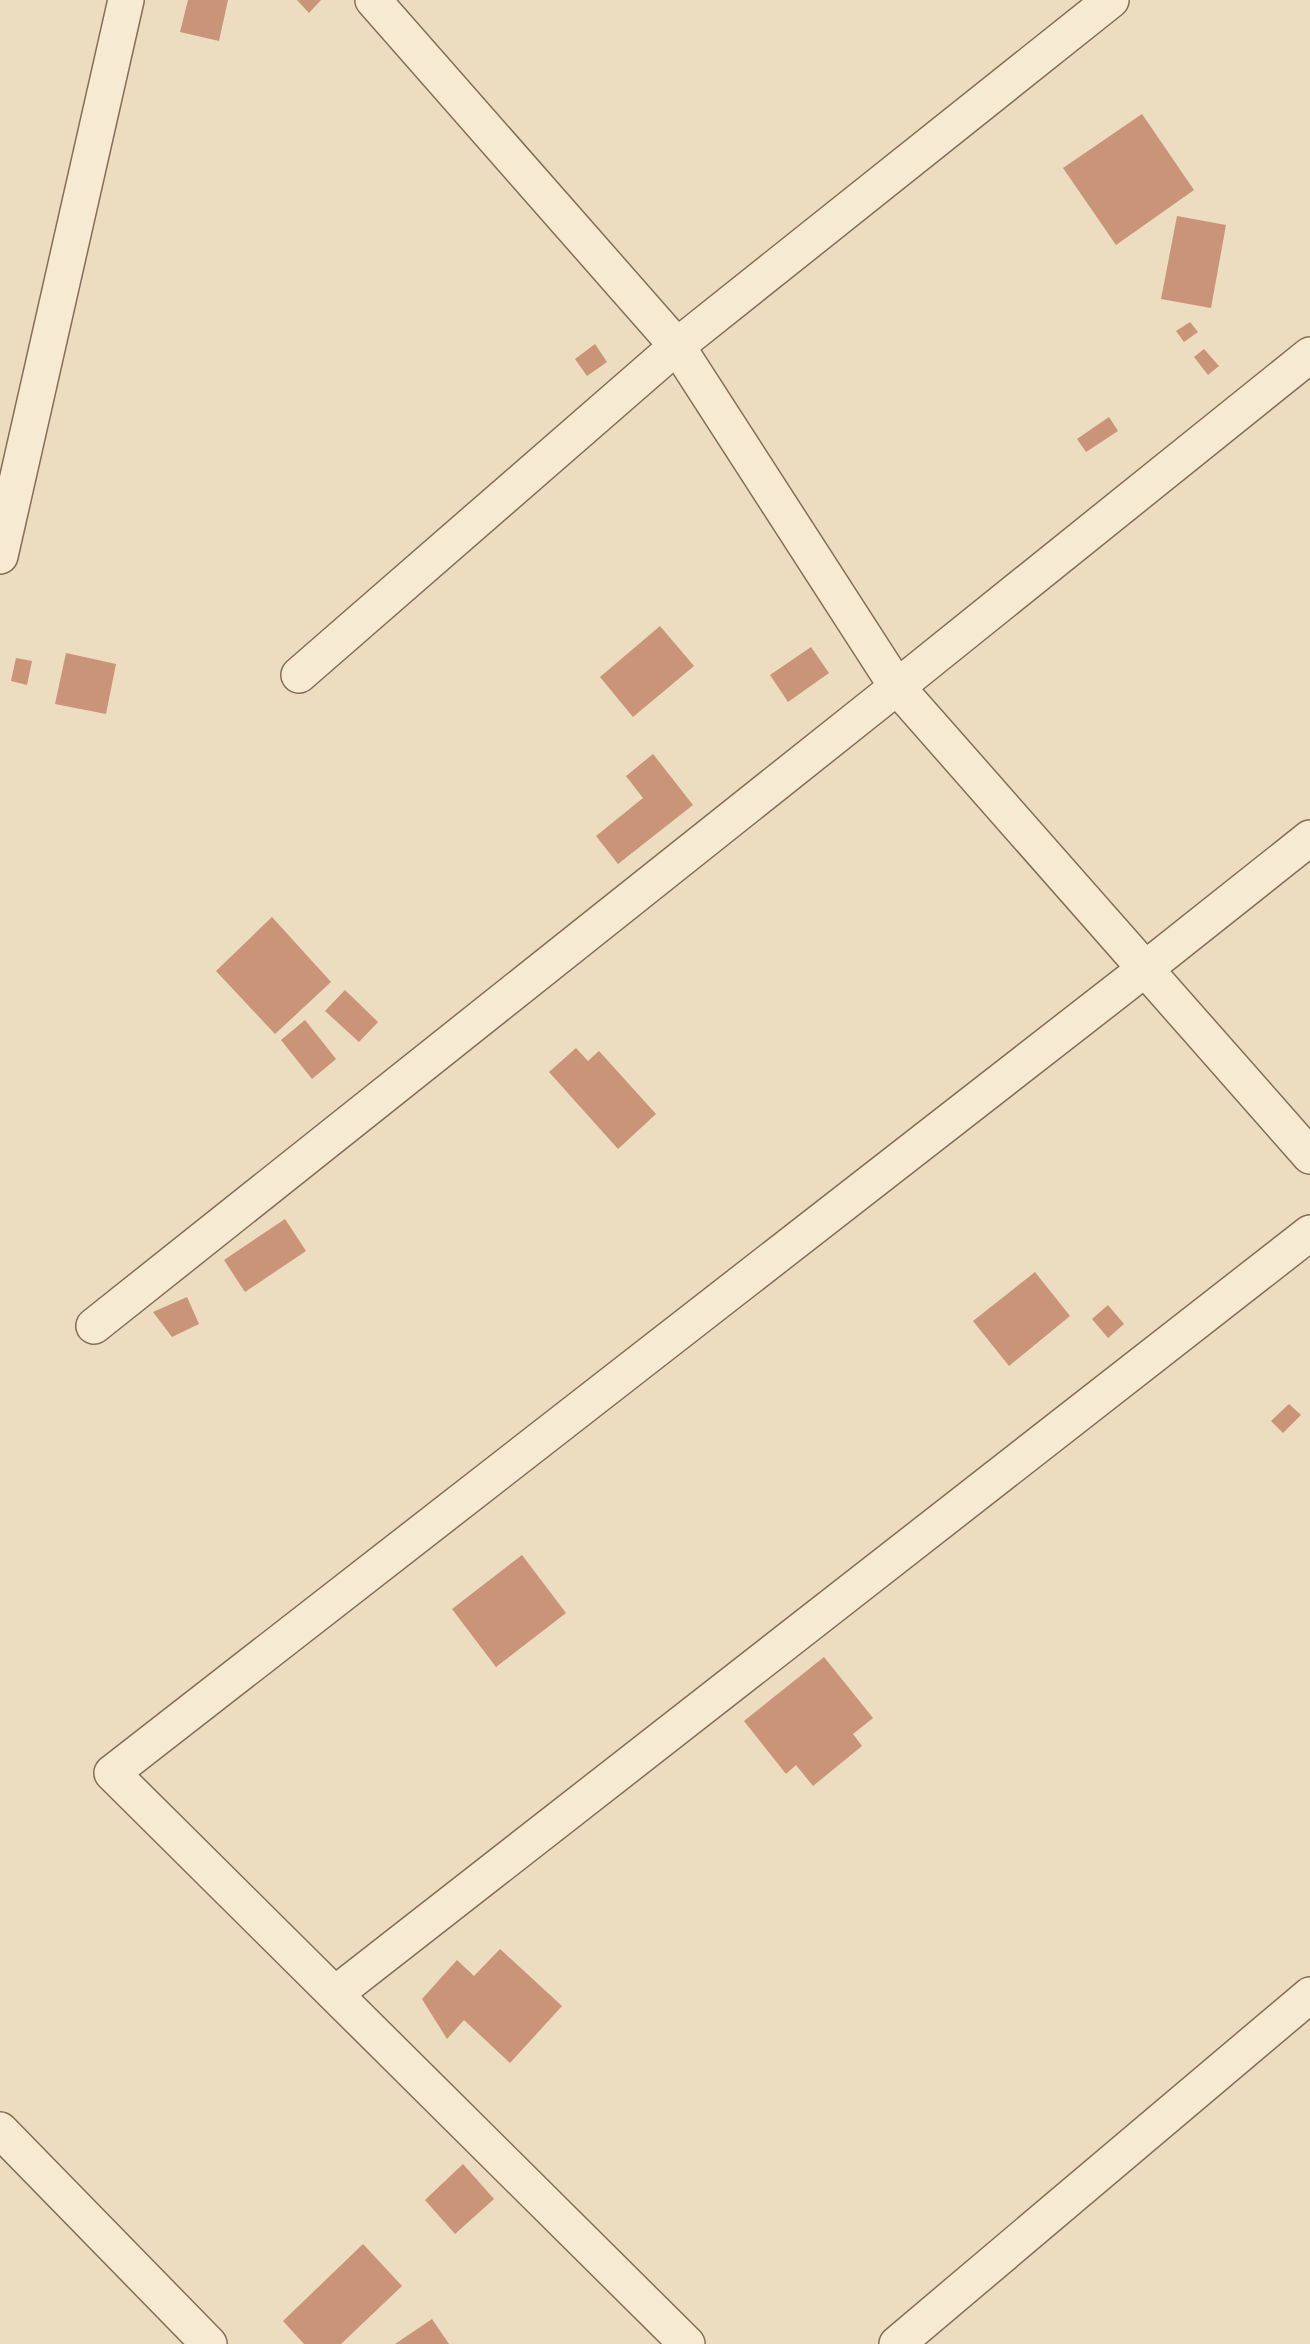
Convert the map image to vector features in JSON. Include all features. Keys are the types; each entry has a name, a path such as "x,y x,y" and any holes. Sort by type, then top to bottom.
{"street":[{"path":"0,556 126,0"},
{"path":"373,0 677,346 897,687 1310,1156"},
{"path":"299,675 677,346 1111,0"},
{"path":"94,1326 1310,355"},
{"path":"687,2344 112,1773 1310,838"},
{"path":"335,1994 1310,1233"},
{"path":"897,2344 1310,1995"},
{"path":"0,2130 209,2344"}],"building":[{"path":"188,0 228,0 219,41 180,32"},
{"path":"297,0 321,0 309,13"},
{"path":"1142,114 1194,190 1116,245 1063,168"},
{"path":"1177,216 1226,225 1211,308 1161,299"},
{"path":"1190,322 1198,332 1184,342 1176,331"},
{"path":"595,344 607,362 587,376 575,359"},
{"path":"1204,349 1219,366 1208,375 1194,357"},
{"path":"1109,417 1118,431 1086,452 1077,439"},
{"path":"660,626 694,666 633,717 600,677"},
{"path":"811,647 829,673 788,702 770,675"},
{"path":"66,653 116,664 106,714 55,704"},
{"path":"16,658 32,661 27,685 11,681"},
{"path":"653,754 693,805 618,864 596,836 643,798 626,776"},
{"path":"272,917 331,982 275,1034 216,971"},
{"path":"345,990 378,1022 359,1042 325,1011"},
{"path":"305,1020 336,1059 312,1079 281,1040"},
{"path":"576,1048 588,1061 599,1051 656,1114 618,1149 549,1072"},
{"path":"285,1219 306,1251 245,1292 224,1260"},
{"path":"1035,1272 1070,1316 1009,1366 973,1321"},
{"path":"187,1297 199,1324 172,1337 153,1312"},
{"path":"1108,1305 1124,1324 1108,1338 1092,1319"},
{"path":"1289,1404 1301,1415 1283,1433 1271,1421"},
{"path":"522,1555 566,1613 496,1667 452,1609"},
{"path":"824,1657 873,1718 853,1734 862,1746 813,1786 796,1765 786,1774 744,1721"},
{"path":"500,1949 562,2006 510,2063 464,2020 447,2039 422,1999 457,1960 474,1976"},
{"path":"463,2164 494,2199 455,2234 425,2200"},
{"path":"363,2244 402,2286 341,2344 304,2344 283,2321"},
{"path":"432,2319 449,2344 395,2344"}]}
